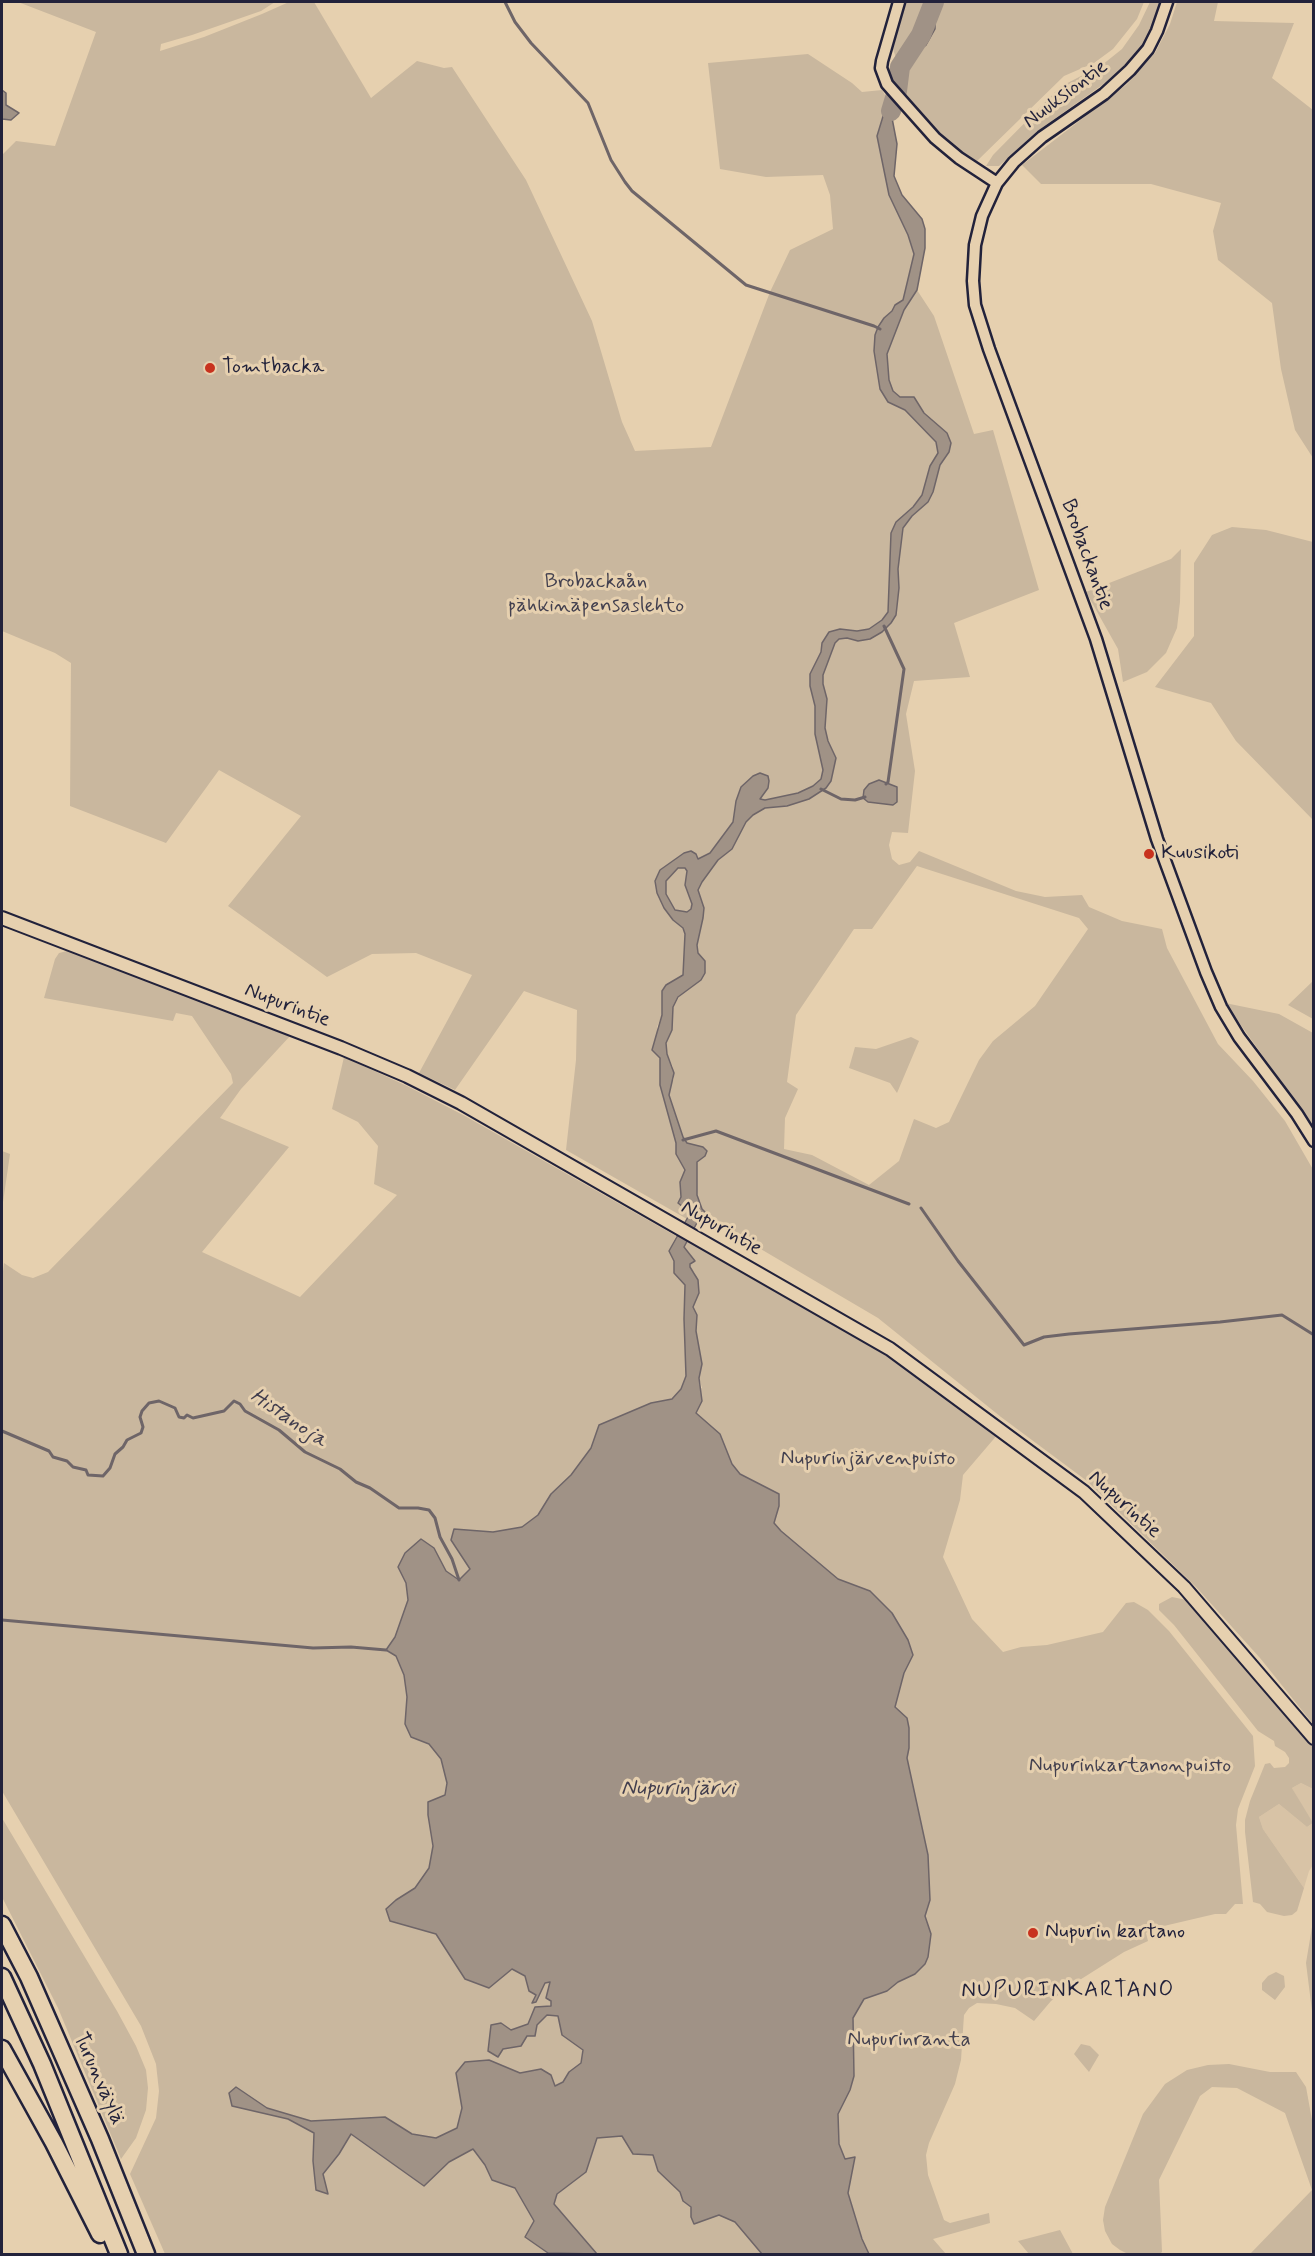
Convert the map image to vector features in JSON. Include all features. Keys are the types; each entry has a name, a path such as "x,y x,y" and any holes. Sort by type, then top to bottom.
{"highway":[{"name":"Turunväylä","path":"2,1925 29,1977 91,2117 146,2254"},
{"path":"2,1977 42,2064 119,2254"},
{"path":"2,2049 54,2143 110,2254"}],"main road":[{"name":"Nupurintie","path":"2,918 341,1048 406,1076 461,1103 890,1349 1084,1492 1184,1587 1314,1738"}],"street":[{"path":"899,2 882,61 884,78 891,90 935,138 958,158 997,183"},
{"name":"Nuuksiontie","path":"997,183 1014,162 1042,137 1104,94 1130,70 1148,49 1167,2"},
{"name":"Brobackantie","path":"997,183 978,229 973,282 975,305 989,349 1096,639 1157,839 1206,972 1221,1007 1239,1037 1298,1114 1314,1141"}],"shaded area":[{"path":"1301,1783 1313,1789 1313,1865 1304,1888 1263,1829 1259,1817 1279,1804 1307,1827 1312,1824 1292,1788"}],"green space":[{"name":"Brobackaån pähkinäpensaslehto","path":"18,2 275,2 261,11 161,44 160,51 204,37 289,2 314,2 371,98 417,61 444,68 452,67 526,180 592,321 622,422 635,451 711,447 770,292 790,250 833,229 830,195 823,175 766,177 720,169 708,63 808,54 862,92 882,90 888,100 877,136 889,195 908,235 914,254 903,301 895,305 884,318 874,351 880,389 888,402 905,410 936,442 938,453 930,466 922,495 891,533 888,612 882,620 869,629 857,631 840,629 822,643 821,652 810,674 810,686 815,706 815,734 823,770 822,779 798,793 765,800 760,799 761,795 736,802 733,822 710,853 698,859 684,853 660,870 655,881 673,920 683,928 685,934 683,975 662,990 662,1015 657,1027 661,1067 660,1085 676,1143 676,1154 685,1170 680,1182 681,1197 689,1211 687,1219 566,1150 576,1060 577,1010 524,991 455,1090 419,1073 472,975 416,953 372,954 327,977 228,906 301,816 219,770 166,843 70,806 71,663 55,653 2,631 2,155 16,141 55,146 96,32"},
{"path":"905,2 925,2 915,37 903,49 897,61 893,49"},
{"path":"938,2 1144,2 1137,19 1113,49 1094,63 1064,76 977,161 954,148 902,94 906,87 909,60 912,54 921,50 935,29 935,10"},
{"path":"1150,2 1160,2 1154,23 1142,47 1112,78 1043,127 999,166 986,166 993,155 1060,87 1102,65 1122,49 1139,25"},
{"path":"1177,2 1218,2 1214,21 1294,23 1272,78 1313,110 1313,458 1295,430 1281,369 1272,303 1218,260 1213,231 1221,203 1151,184 1041,184 1022,165 1126,85 1155,53 1170,24"},
{"path":"917,290 934,316 974,434 993,430 1039,590 954,623 970,677 914,681 906,714 915,771 908,833 892,832 889,845 892,859 899,865 910,862 919,851 1016,891 1045,897 1082,895 1089,907 1122,921 1162,929 1167,948 1218,1044 1253,1081 1285,1121 1314,1171 1313,1724 1260,1658 1196,1587 1087,1481 1001,1417 878,1318 708,1218 697,1195 697,1162 707,1151 703,1147 687,1143 683,1137 669,1095 669,1087 674,1079 666,1043 672,1030 673,1007 683,991 692,987 705,961 698,953 697,945 704,908 698,890 718,860 732,849 746,822 753,815 765,808 787,806 809,799 826,788 831,781 836,759 825,728 827,699 823,675 835,643 839,639 847,638 858,641 882,632 899,588 898,569 903,528 912,516 928,502 940,465 949,452 947,433 924,412 918,403 900,397 893,391 889,380 887,354 904,310","holes":["917,866 1079,918 1088,929 1035,1006 993,1041 979,1060 949,1122 936,1128 914,1119 899,1161 869,1185 812,1155 784,1149 785,1118 798,1089 787,1082 796,1015 854,929 872,929"]},
{"path":"1232,527 1266,530 1313,542 1313,820 1236,741 1211,703 1155,687 1194,636 1194,563 1212,535"},
{"path":"1181,549 1177,628 1166,653 1147,672 1123,682 1118,649 1086,592 1171,559"},
{"path":"678,868 685,868 687,871 685,885 692,904 691,909 687,912 675,910 666,894 666,881"},
{"path":"71,950 291,1035 241,1089 220,1118 289,1147 202,1252 300,1297 397,1195 374,1184 378,1146 358,1122 332,1109 344,1057 407,1086 465,1116 676,1236 669,1251 674,1261 674,1273 685,1284 686,1376 681,1389 673,1399 702,1388 699,1378 702,1364 696,1331 697,1315 693,1307 699,1293 695,1273 690,1268 691,1255 684,1247 687,1241 872,1346 998,1434 963,1475 960,1500 943,1557 972,1619 1003,1652 1103,1632 1126,1603 1134,1602 1148,1610 1169,1631 1253,1736 1255,1766 1238,1809 1236,1825 1243,1904 1235,1904 1226,1914 1215,1914 1151,1929 1146,1933 1148,1941 1124,1952 1067,1988 1051,2001 1034,2021 1015,2008 996,2004 977,2003 964,2015 961,2060 955,2084 929,2143 926,2155 928,2175 944,2220 950,2223 989,2213 990,2223 933,2239 946,2254 165,2254 130,2174 156,2118 159,2091 156,2064 141,2026 2,1791 2,1280 4,1263 22,1275 33,1278 48,1272 233,1083 231,1074 192,1016 176,1013 173,1021 44,998 55,959 59,953","holes":["575,1503 907,1755 822,2144 459,1580 470,1569"]},
{"path":"1313,981 1313,1019 1288,1005"},
{"path":"1225,1003 1279,1014 1313,1033 1313,1126"},
{"path":"911,1037 919,1041 897,1093 890,1083 849,1068 855,1047 876,1049"},
{"path":"2,1151 10,1154 2,1209"},
{"path":"1172,1597 1187,1600 1313,1747 1313,1789 1301,1783 1292,1788 1313,1823 1307,1827 1279,1804 1259,1817 1263,1829 1304,1888 1297,1911 1292,1915 1284,1916 1267,1912 1260,1904 1253,1902 1245,1832 1245,1820 1250,1801 1265,1764 1270,1763 1274,1768 1285,1767 1289,1763 1289,1758 1285,1752 1275,1746 1274,1741 1258,1731 1174,1625 1159,1610 1159,1604"},
{"path":"2,1818 117,2011 146,2070 148,2088 146,2110 136,2138 121,2159 58,2008 2,1897"},
{"path":"1313,1921 1313,2019 1306,1963"},
{"path":"1276,1972 1284,1976 1285,1987 1275,2000 1262,1990 1262,1983"},
{"path":"1081,2044 1090,2046 1099,2055 1089,2072 1074,2054"},
{"path":"1229,2064 1270,2072 1296,2072 1306,2087 1314,2131 1313,2254 1250,2254 1312,2190 1285,2113 1237,2088 1212,2087 1200,2096 1159,2180 1162,2252 1160,2254 1128,2254 1120,2250 1112,2244 1105,2231 1103,2220 1105,2207 1143,2114 1165,2084 1187,2070 1208,2065"},
{"path":"1060,2230 1073,2254 1029,2254 1018,2241"}],"water":[{"name":"Nupurinjärvi","path":"925,2 938,2 935,10 935,29 926,45 912,54 909,60 906,87 892,118 897,144 894,176 902,195 922,219 925,229 925,248 917,290 904,310 887,354 889,380 893,391 900,397 914,397 924,413 947,433 951,443 949,452 940,465 928,502 912,516 903,528 896,615 882,632 870,639 858,641 847,638 839,639 835,643 823,675 827,699 825,728 836,758 831,781 826,788 809,799 787,806 765,808 753,815 746,822 732,849 718,860 698,890 704,908 697,945 698,953 705,961 705,973 701,980 678,997 673,1007 672,1030 666,1043 667,1054 674,1073 669,1095 683,1137 687,1143 703,1147 707,1151 705,1156 697,1162 697,1195 702,1209 709,1216 699,1219 684,1247 695,1261 690,1264 690,1267 698,1280 699,1293 693,1307 697,1315 696,1331 702,1364 699,1378 702,1401 696,1413 720,1434 732,1464 740,1474 779,1494 779,1506 774,1523 781,1531 838,1579 870,1591 892,1613 908,1640 913,1655 904,1673 895,1707 907,1718 909,1748 907,1758 928,1855 930,1900 925,1916 931,1934 928,1957 925,1964 915,1974 898,1982 887,1991 864,1999 853,2018 854,2076 838,2114 839,2144 845,2159 855,2157 848,2193 869,2254 762,2254 735,2222 719,2215 694,2224 691,2207 683,2201 680,2192 658,2171 653,2155 633,2154 622,2136 597,2138 586,2172 557,2194 554,2204 597,2254 548,2253 525,2237 534,2221 515,2188 492,2180 485,2165 473,2149 449,2162 424,2186 351,2134 323,2174 328,2194 316,2190 313,2161 314,2133 288,2119 232,2106 229,2093 236,2087 267,2108 311,2121 385,2117 412,2134 436,2138 457,2128 462,2108 456,2073 465,2062 489,2060 520,2073 541,2069 551,2075 555,2086 563,2082 569,2072 581,2063 583,2050 562,2035 558,2016 547,2015 537,2025 535,2036 527,2036 521,2046 503,2049 498,2057 488,2051 491,2025 501,2023 511,2030 528,2024 535,2007 551,2006 551,2001 546,1998 550,1982 545,1983 536,2002 532,2003 536,1995 529,1991 525,1976 512,1969 489,1988 465,1979 436,1934 390,1921 386,1909 415,1888 429,1868 433,1846 428,1802 445,1795 447,1783 441,1759 429,1744 411,1737 405,1724 407,1697 404,1675 396,1656 386,1650 395,1637 408,1600 406,1583 398,1567 405,1553 421,1539 434,1548 446,1571 459,1580 470,1569 451,1540 454,1529 493,1532 522,1527 538,1515 551,1494 571,1475 591,1448 599,1425 651,1403 672,1399 681,1389 686,1376 685,1285 674,1273 674,1261 669,1251 688,1217 688,1211 678,1203 681,1197 680,1182 685,1170 676,1154 676,1143 660,1085 660,1058 652,1050 662,1015 662,991 666,985 683,975 685,934 683,928 664,908 657,893 655,881 660,870 684,853 691,851 698,859 710,853 733,822 741,787 753,776 760,773 768,776 768,788 760,799 765,800 798,793 813,786 821,779 823,770 815,734 815,706 810,686 810,674 821,652 822,643 829,632 840,629 857,631 869,629 882,620 888,612 891,533 896,522 913,507 922,495 930,466 938,453 936,442 905,410 888,402 880,389 874,351 878,327 895,305 903,300 914,254 908,235 889,195 877,136 888,100 902,81 897,61 903,49 915,37","holes":["678,868 685,868 687,871 685,885 692,904 691,909 687,912 675,910 666,894 666,881"]},
{"path":"2,90 6,93 6,105 19,113 11,120 2,119"},
{"path":"879,780 897,787 897,802 893,805 868,802 863,798 864,790 869,784"}],"waterway":[{"path":"505,2 515,22 531,43 588,103 611,160 632,191 746,285 880,329"},
{"path":"891,111 897,91 900,67 921,35 934,2"},
{"path":"884,626 904,669 886,784"},
{"path":"821,789 841,799 855,800 865,797"},
{"path":"683,1140 716,1131 909,1204"},
{"path":"921,1208 958,1261 1024,1345 1044,1337 1069,1334 1282,1315 1314,1335"},
{"name":"Histanoja","path":"2,1431 49,1451 53,1457 67,1461 73,1467 86,1470 88,1475 103,1476 110,1468 115,1454 127,1440 141,1433 143,1427 140,1417 149,1403 159,1401 175,1408 179,1417 184,1418 187,1415 193,1418 224,1411 234,1401 240,1404 245,1411 279,1430 305,1452 340,1469 356,1482 370,1488 399,1508 429,1510 435,1518 440,1537 452,1559 459,1580"},
{"path":"2,1620 313,1648 351,1647 386,1650"}],"place":[{"name":"Tomtbacka","path":"210,368"},
{"name":"Kuusikoti","path":"1149,854"},
{"name":"Nupurin kartano","path":"1033,1933"}],"district":[{"name":"NUPURINKARTANO","path":"1068,1991"}],"park label":[{"name":"Nupurinjärvenpuisto","path":"868,1460"},
{"name":"Nupurinkartanonpuisto","path":"1130,1767"},
{"name":"Nupurinranta","path":"909,2041"}]}
